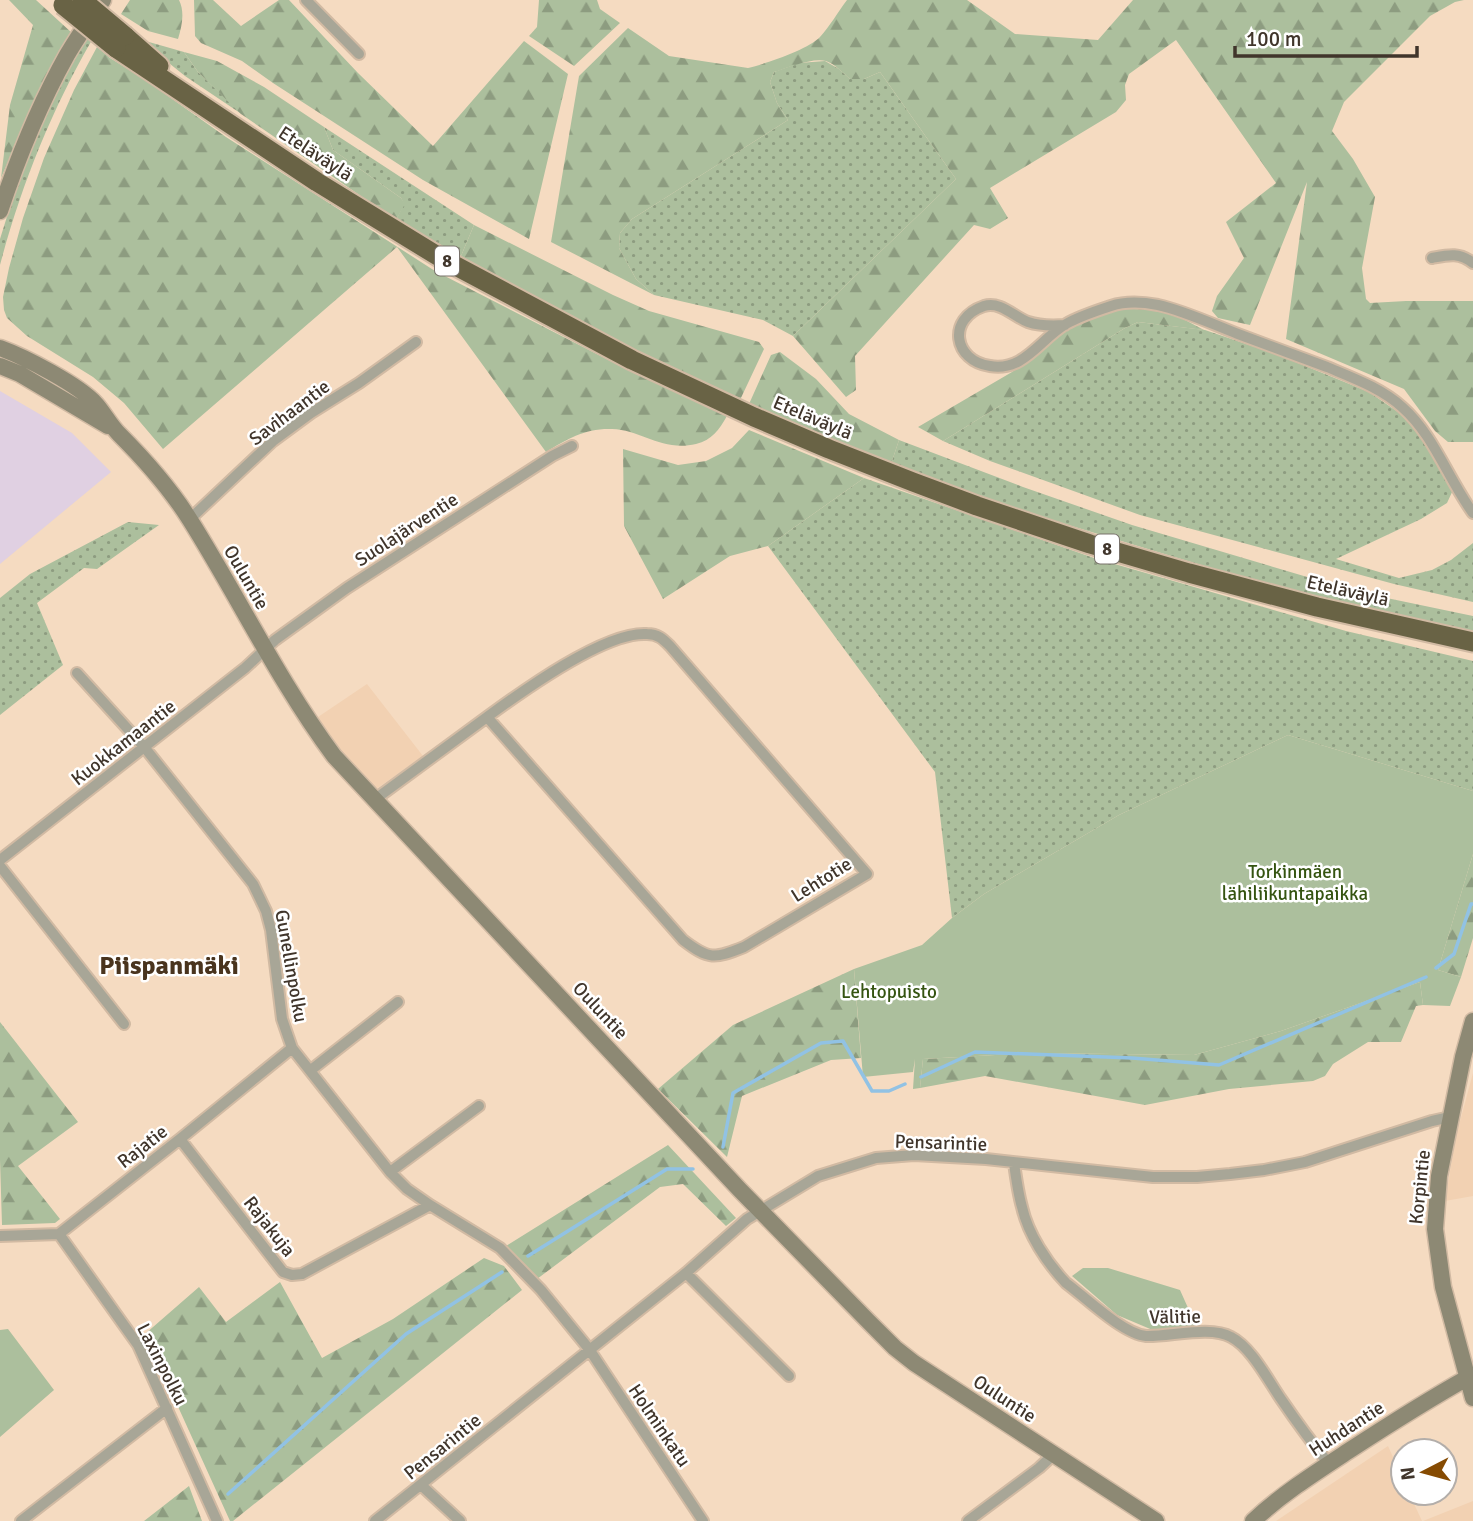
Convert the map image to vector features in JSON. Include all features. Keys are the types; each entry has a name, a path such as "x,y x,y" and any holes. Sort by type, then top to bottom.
{"highway":[{"name":"Eteläväylä","path":"67,2 193,98 317,182 441,258 714,399 913,482 1090,544 1317,607 1473,642"}],"main road":[{"path":"0,211 25,139 41,105 68,53 103,0"},
{"name":"Ouluntie","path":"0,348 62,379 95,402 190,519 265,649 334,756 760,1211 895,1348 937,1379 1156,1521"},
{"name":"Ouluntie","path":"0,366 30,380 116,431"},
{"name":"Korpintie","path":"1473,1021 1438,1176 1435,1229 1446,1297 1473,1398"},
{"name":"Huhdantie","path":"1253,1521 1274,1502 1329,1464 1467,1378"}],"street":[{"path":"306,0 359,54"},
{"path":"1432,258 1462,256 1473,263"},
{"path":"1065,325 1045,326 1026,321 1001,307 987,305 969,314 959,328 958,341 971,358 988,366 1006,367 1025,358 1065,325 1086,315 1124,302 1160,305 1353,377 1379,390 1415,420 1473,513"},
{"name":"Savihaantie","path":"190,519 273,441 416,342"},
{"name":"Suolajärventie","path":"265,649 347,588 541,463 572,446"},
{"name":"Lehtotie","path":"374,800 487,717 547,675 612,641 646,633 660,636 670,646 867,874 744,947 723,955 710,956 698,952 683,940 487,717"},
{"name":"Kuokkamaantie","path":"0,860 145,748 265,649"},
{"name":"Gunellinpolku","path":"77,673 145,748 260,896 271,930 282,1019 292,1048 390,1172 407,1189 430,1205 500,1248 541,1290 589,1349"},
{"path":"0,866 124,1024"},
{"path":"311,1070 398,1002"},
{"name":"Rajatie","path":"60,1234 292,1048"},
{"path":"390,1172 479,1106"},
{"name":"Pensarintie","path":"375,1521 747,1219 818,1176 876,1158 914,1155 986,1159 1153,1177 1196,1177 1264,1170 1305,1162 1450,1117"},
{"name":"Rajakuja","path":"180,1139 284,1272 292,1275 302,1274 430,1205"},
{"name":"Välitie","path":"1014,1163 1026,1222 1066,1283 1120,1325 1135,1333 1146,1336 1206,1332 1233,1337 1250,1355 1329,1464"},
{"path":"0,1236 60,1234"},
{"name":"Laxinpolku","path":"60,1234 138,1345 217,1521"},
{"path":"685,1272 789,1376"},
{"name":"Holminkatu","path":"589,1349 703,1521"},
{"path":"21,1521 167,1408"},
{"path":"968,1521 1053,1455"},
{"path":"421,1485 460,1521"}],"shaded area":[{"path":"0,391 72,433 111,472 0,564"},
{"path":"367,684 423,756 375,790 337,747 318,717"},
{"path":"1473,1073 1473,1196 1445,1201 1456,1136"},
{"path":"1388,1446 1389,1507 1416,1507 1422,1521 1276,1521"},
{"path":"1473,1501 1473,1521 1423,1521 1459,1507"}],"green space":[{"path":"9,0 36,0 72,33 39,91 1,178 10,105 33,25"},
{"path":"130,0 179,0 182,19 178,39 148,31 121,14"},
{"path":"194,0 213,0 241,26 279,0 289,0 358,73 433,146 524,41 568,74 529,239 423,180 242,61 201,43 195,36"},
{"path":"539,0 597,0 600,9 620,23 574,66 529,36 537,27"},
{"path":"847,0 967,0 1015,34 1098,40 1133,0 1464,0 1430,16 1344,102 1332,131 1353,159 1375,197 1362,268 1366,299 1370,303 1473,301 1473,442 1448,442 1435,431 1404,389 1286,339 1307,182 1250,325 1218,318 1212,311 1217,296 1244,258 1226,222 1276,183 1176,40 1129,74 1125,85 1126,100 1116,112 990,188 1008,218 990,229 974,225 855,356 856,390 846,397 793,336 956,179 880,72 864,79 850,79 833,64 814,60 774,72 770,82 777,103 788,120 632,219 620,233 619,248 636,279 654,295 551,242 579,76 628,28 669,56 748,68 814,42"},
{"path":"86,36 92,40 63,94 38,150 17,206 0,265 0,239 19,178 54,95"},
{"path":"149,42 184,52 198,72 243,115 185,76 149,47"},
{"path":"97,47 226,137 435,271 630,371 727,416 711,437 696,444 673,445 623,430 603,429 577,435 546,452 397,247 163,449 124,403 93,377 27,336 7,318 4,310 3,297 9,268 44,158 74,90"},
{"path":"184,52 217,61 264,87 324,127 333,150 401,198 405,204 396,220 241,114 198,72"},
{"path":"825,61 850,79 864,79 880,72 956,179 793,336 763,320 654,295 636,279 619,248 620,233 632,219 788,120 777,103 770,82 774,72 799,63"},
{"path":"324,127 474,225 461,256 396,220 404,204 401,198 333,150"},
{"path":"474,225 649,311 759,342 764,349 740,400 588,327 461,256"},
{"path":"1135,307 1170,312 1204,330 1138,322 943,441 918,427 1012,372 1069,328 1116,310"},
{"path":"1138,322 1205,330 1276,354 1369,392 1398,412 1416,430 1453,490 1447,503 1421,519 1336,559 1399,578 1432,570 1473,543 1473,602 1394,584 1140,515 990,461 943,441"},
{"path":"780,352 816,379 849,414 899,440 891,464 749,404 771,355"},
{"path":"749,430 864,478 768,546 730,556 663,599 624,526 623,449 678,465 706,461 732,448"},
{"path":"899,440 1132,525 1358,592 1473,616 1473,632 1264,584 1015,509 891,464"},
{"path":"864,478 1094,558 1346,631 1473,661 1473,791 1288,735 1119,815 984,894 952,918 935,772 768,546"},
{"path":"128,522 159,525 97,569 84,568 37,603 63,665 0,715 0,598 30,574"},
{"name":"Torkinmäen lähiliikuntapaikka","path":"1288,735 1473,791 1473,854 1438,970 1461,977 1450,1006 1423,1005 1420,982 1281,1031 1194,1055 1030,1053 923,1059 920,1088 913,1089 915,1059 913,1072 863,1077 854,969 922,945 984,894 1119,815"},
{"path":"1473,854 1473,938 1461,977 1438,970"},
{"path":"854,969 861,1058 831,1060 742,1096 727,1157 658,1089 733,1025"},
{"path":"1420,982 1423,1005 1416,1006 1401,1042 1368,1042 1333,1064 1325,1076 1313,1081 1229,1089 1145,1105 985,1076 920,1088 923,1059 1030,1053 1194,1055 1281,1031"},
{"path":"0,1022 78,1122 18,1166 60,1219 55,1223 2,1225"},
{"path":"668,1145 736,1218 726,1226 683,1184 660,1187 537,1279 506,1246"},
{"path":"484,1258 504,1266 522,1290 230,1521 145,1334 199,1287 226,1322 280,1282 322,1358 393,1319"},
{"path":"1083,1268 1108,1268 1180,1290 1197,1328 1155,1331 1117,1315 1072,1276"},
{"path":"8,1329 54,1390 0,1437 0,1330"},
{"path":"189,1486 202,1521 144,1521"}],"waterway":[{"path":"1436,968 1454,954 1473,904"},
{"path":"921,1077 975,1052 1132,1058 1219,1065 1426,977"},
{"path":"723,1147 733,1093 821,1043 843,1041 872,1091 889,1091 905,1084"},
{"path":"528,1256 667,1169 693,1169"},
{"path":"228,1494 406,1334 502,1272"}],"district":[{"name":"Piispanmäki","path":"169,965"}],"park label":[{"name":"Lehtopuisto","path":"889,991"}]}
